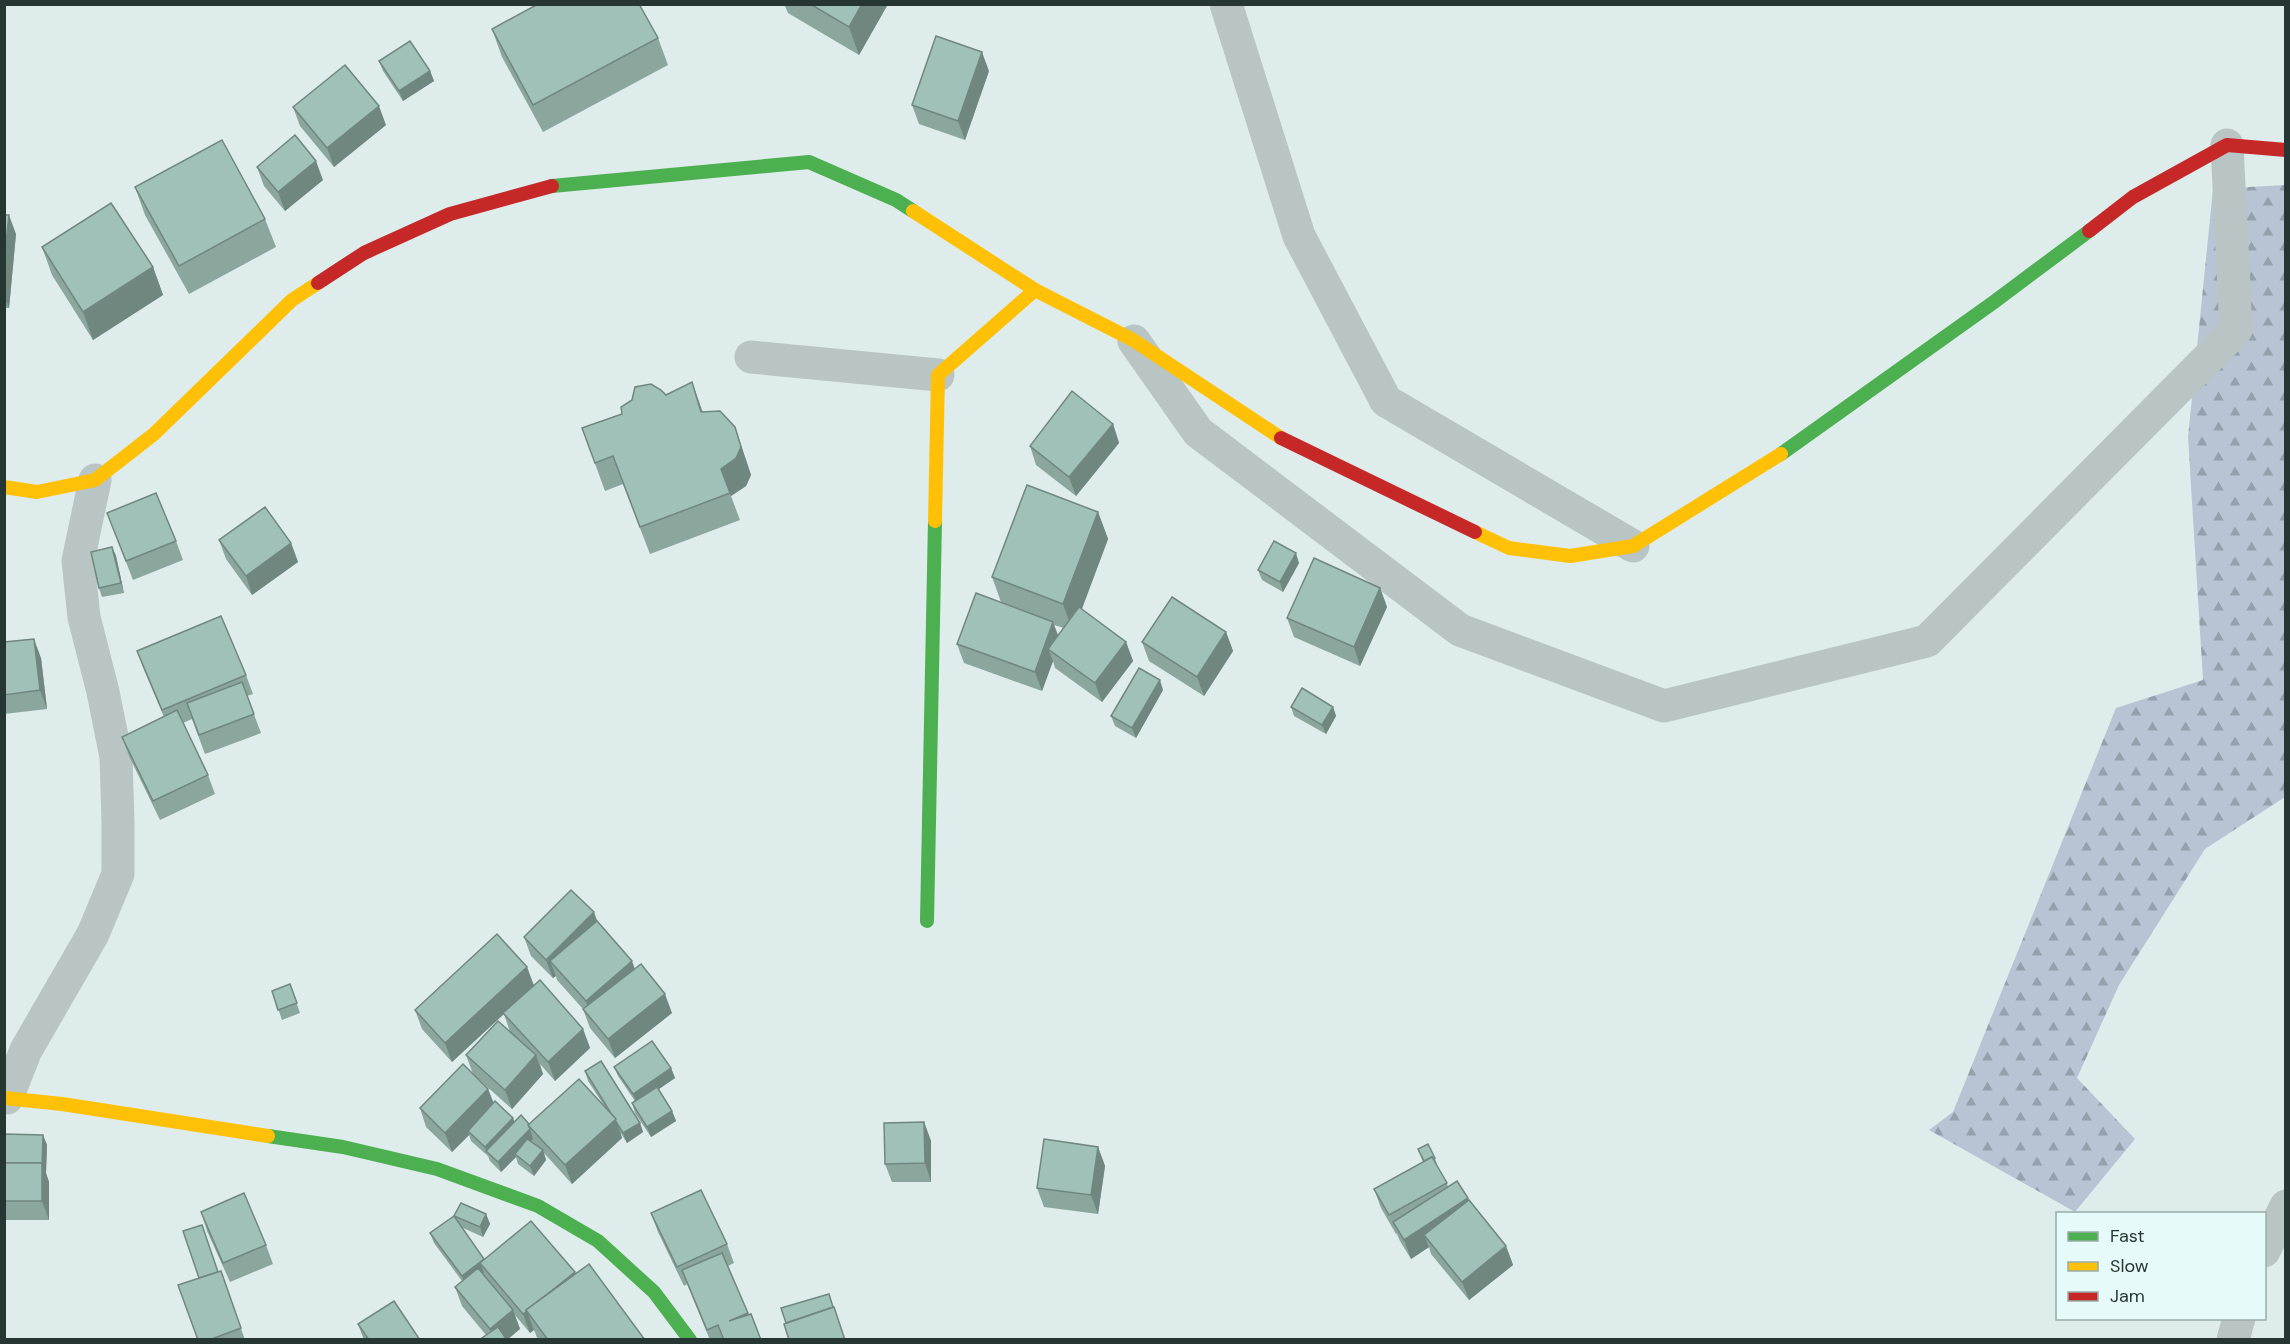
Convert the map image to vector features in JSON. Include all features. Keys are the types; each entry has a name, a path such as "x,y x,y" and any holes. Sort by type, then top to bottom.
{"street":[{"path":"1226,4 1299,236 1386,401 1634,546"},
{"path":"1133,340 1198,432 1460,630 1664,706 1927,641 2236,330 2226,145"},
{"path":"4,487 37,492 95,480 154,434 292,300 364,253 450,214 557,184 809,162 896,200 1035,290 1133,340 1277,436 1509,548 1570,556 1634,546 1784,452 1994,302 2133,196 2226,145 2286,150"},
{"path":"751,357 938,375 1035,290"},
{"path":"927,921 938,375"},
{"path":"95,480 78,561 84,617 103,692 116,757 118,874 93,934 26,1050 6,1098 343,1147 447,1172 538,1206 598,1241 654,1292 690,1340"},
{"path":"2266,1249 2286,1206"},
{"path":"2233,1340 2238,1320"}],"green space":[{"path":"2285,185 2285,797 2205,849 2119,985 2077,1078 2135,1139 2075,1212 1929,1130 1953,1112 2116,708 2203,680 2188,437 2213,189"}],"building":[{"path":"538,4 639,4 658,38 533,105 492,29"},
{"path":"810,4 862,4 849,27"},
{"path":"936,36 982,52 958,121 912,105"},
{"path":"410,41 430,71 399,91 379,61"},
{"path":"345,65 379,106 327,148 293,107"},
{"path":"295,135 316,161 278,192 257,167"},
{"path":"222,140 265,219 179,266 135,187"},
{"path":"111,203 153,267 83,312 42,247"},
{"path":"4,215 9,215 4,262"},
{"path":"692,382 701,412 720,411 735,427 741,447 736,458 721,469 730,493 640,527 613,456 595,463 582,428 622,414 621,407 632,400 635,387 651,384 666,395"},
{"path":"1072,391 1113,424 1069,477 1030,446"},
{"path":"1027,485 1098,512 1063,604 992,577"},
{"path":"156,493 176,541 126,561 107,513"},
{"path":"265,507 291,543 246,576 219,540"},
{"path":"1274,541 1296,553 1280,582 1258,570"},
{"path":"112,547 121,583 99,588 91,552"},
{"path":"1314,558 1380,588 1354,647 1287,618"},
{"path":"976,593 1053,622 1035,672 957,644"},
{"path":"1172,597 1226,632 1197,677 1142,642"},
{"path":"1079,607 1126,642 1095,683 1048,649"},
{"path":"221,616 246,675 162,710 137,651"},
{"path":"34,639 40,690 4,695 4,642"},
{"path":"1139,668 1160,680 1132,728 1111,716"},
{"path":"242,682 254,714 199,735 187,703"},
{"path":"1302,688 1333,707 1322,725 1291,707"},
{"path":"177,710 208,775 153,801 122,737"},
{"path":"571,890 594,912 546,960 524,937"},
{"path":"597,921 632,961 586,1001 550,961"},
{"path":"497,934 527,967 445,1043 415,1010"},
{"path":"641,964 665,994 608,1039 583,1009"},
{"path":"540,980 583,1029 548,1062 503,1013"},
{"path":"290,984 297,1003 278,1010 272,991"},
{"path":"498,1021 536,1055 505,1090 466,1055"},
{"path":"652,1041 671,1068 633,1094 614,1067"},
{"path":"601,1061 640,1123 623,1133 585,1071"},
{"path":"463,1064 488,1089 445,1133 420,1108"},
{"path":"579,1079 616,1119 565,1165 528,1125"},
{"path":"657,1087 672,1111 647,1127 632,1103"},
{"path":"495,1101 513,1118 485,1147 468,1131"},
{"path":"521,1115 529,1124 530,1129 498,1162 486,1151"},
{"path":"924,1122 925,1163 885,1164 884,1123"},
{"path":"4,1134 43,1135 42,1169 42,1163 4,1163"},
{"path":"527,1139 543,1150 530,1166 515,1154"},
{"path":"1044,1139 1098,1147 1091,1195 1037,1188"},
{"path":"1428,1144 1435,1158 1424,1161 1418,1149"},
{"path":"1432,1157 1447,1183 1389,1215 1374,1189"},
{"path":"4,1163 42,1163 42,1201 4,1201"},
{"path":"1457,1181 1468,1198 1404,1240 1393,1222"},
{"path":"701,1190 727,1244 677,1267 651,1213"},
{"path":"244,1193 266,1245 223,1263 201,1212"},
{"path":"1469,1200 1506,1246 1462,1282 1424,1235"},
{"path":"461,1203 486,1214 480,1227 454,1216"},
{"path":"454,1216 484,1259 462,1276 430,1233"},
{"path":"531,1221 575,1272 523,1314 480,1263"},
{"path":"202,1225 218,1272 199,1278 183,1231"},
{"path":"722,1253 748,1313 729,1321 751,1314 761,1340 724,1340 718,1325 707,1330 682,1270"},
{"path":"589,1264 645,1340 548,1340 526,1310"},
{"path":"478,1268 513,1310 490,1329 455,1287"},
{"path":"221,1271 241,1328 209,1340 198,1340 178,1285"},
{"path":"829,1294 833,1307 786,1323 781,1308"},
{"path":"394,1301 420,1340 369,1340 358,1324"},
{"path":"834,1307 845,1340 789,1340 784,1324"},
{"path":"498,1327 507,1340 479,1340"}],"traffic: fast":[{"path":"552,186 809,162 896,200 913,211"},
{"path":"1781,454 2089,231"},
{"path":"927,921 935,521"},
{"path":"268,1136 343,1147 437,1169 538,1206 598,1241 654,1292 690,1340"}],"traffic: slow":[{"path":"913,211 1035,290 1133,340 1281,438"},
{"path":"4,487 37,492 95,480 154,434 292,300 318,283"},
{"path":"935,521 938,375 1035,290"},
{"path":"1475,532 1509,548 1570,556 1633,546 1781,454"},
{"path":"4,1098 62,1104 268,1136"}],"traffic: jam":[{"path":"2089,231 2133,197 2227,145 2286,150"},
{"path":"318,283 364,253 450,214 552,186"},
{"path":"1281,438 1475,532"}]}
